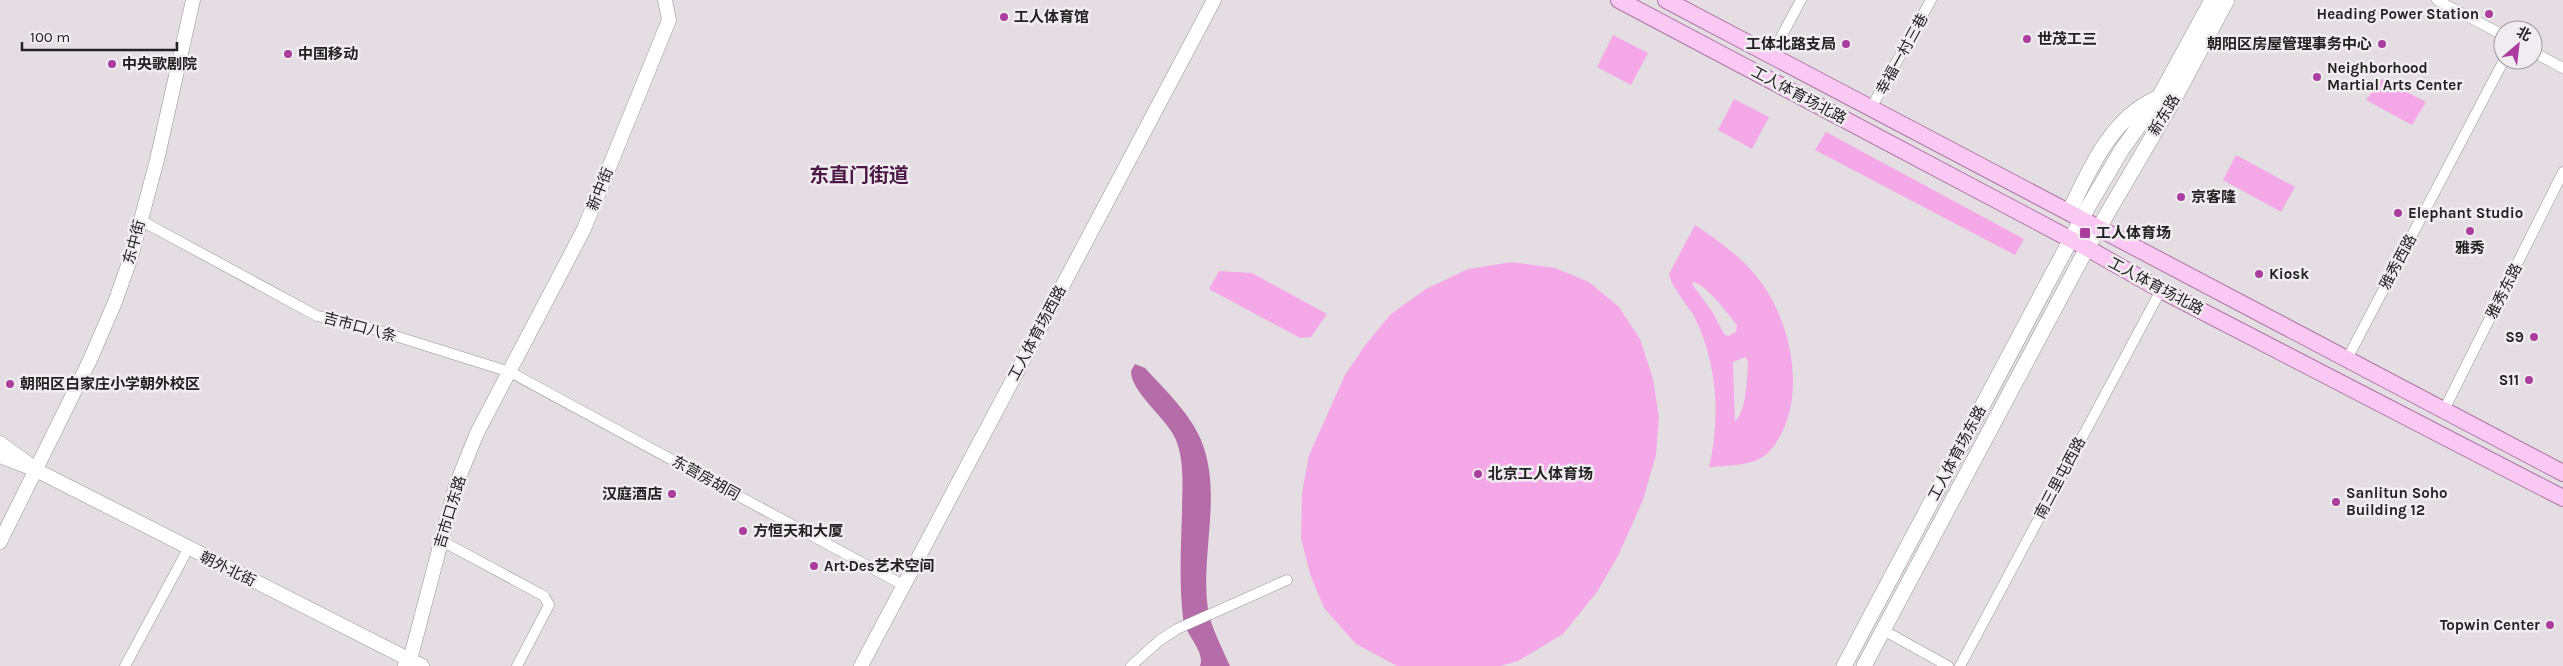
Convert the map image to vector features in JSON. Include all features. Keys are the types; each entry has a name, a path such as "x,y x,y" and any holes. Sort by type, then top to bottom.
{"main road":[{"name":"工人体育场北路","path":"1619,0 2087,248 2160,290 2563,498"},
{"name":"工人体育场北路","path":"1666,0 2563,473"},
{"name":"新东路","path":"2071,240 2076,215 2116,128 2142,105 2159,97 2212,0"},
{"name":"新东路","path":"2087,248 2172,103 2227,0"},
{"name":"工人体育场东路","path":"1844,666 2071,240"},
{"name":"工人体育场东路","path":"1864,666 2087,248"}],"street":[{"name":"东中街","path":"0,542 115,302 131,257 157,160 193,0"},
{"name":"新中街","path":"510,372 584,228 669,20 665,0"},
{"name":"工人体育场西路","path":"860,666 1214,0"},
{"path":"1771,56 1801,0"},
{"name":"幸福一村三巷","path":"1871,108 1931,0"},
{"path":"2437,0 2493,31"},
{"path":"2543,57 2563,68"},
{"name":"雅秀西路","path":"2348,359 2499,70"},
{"name":"雅秀东路","path":"2444,410 2563,172"},
{"name":"吉市口八条","path":"140,220 317,316 354,323 510,372"},
{"name":"南三里屯西路","path":"1960,666 2160,290"},
{"name":"吉市口东路","path":"412,664 440,540 456,485 477,433 510,372"},
{"name":"东营房胡同","path":"510,372 903,585"},
{"name":"朝外北街","path":"0,444 13,451 36,470"},
{"name":"朝外北街","path":"0,456 36,470 412,664"},
{"path":"440,540 544,596 549,605 517,666"},
{"path":"125,666 188,549"},
{"path":"1131,666 1160,640 1177,629 1287,580"},
{"path":"1883,630 1948,666"}],"shaded area":[{"path":"1613,35 1648,53 1631,85 1597,67"},
{"path":"2382,79 2426,102 2412,125 2366,100"},
{"path":"1734,99 1769,117 1752,149 1718,130"},
{"path":"1826,132 2024,239 2015,255 1815,150"},
{"path":"2236,155 2295,187 2281,212 2223,180"},
{"path":"1695,225 1749,267 1773,302 1788,340 1792,360 1792,401 1787,420 1779,438 1769,452 1755,461 1729,466 1709,467 1713,448 1716,409 1712,371 1702,334 1694,316 1675,289 1669,274","holes":["1693,282 1704,288 1723,307 1737,325 1736,332 1728,336 1724,334 1713,313 1692,284","1745,357 1748,361 1746,393 1742,410 1735,422 1733,362"]},
{"name":"北京工人体育场","path":"1512,262 1555,268 1589,282 1619,307 1640,339 1653,379 1659,417 1656,455 1643,500 1618,556 1597,592 1563,634 1518,661 1500,666 1397,666 1356,644 1324,608 1310,574 1301,538 1302,493 1309,455 1345,375 1366,344 1391,314 1426,289 1468,269"},
{"path":"1219,271 1252,273 1327,314 1311,337 1300,338 1209,289"},
{"path":"1135,364 1145,368 1176,402 1190,420 1201,440 1207,460 1211,502 1206,588 1208,609 1214,630 1230,666 1200,666 1201,660 1198,648 1184,624 1181,578 1181,458 1176,440 1171,432 1137,388 1131,371"}],"place":[{"name":"Heading Power Station","path":"2489,14"},
{"name":"工人体育馆","path":"1004,17"},
{"name":"世茂工三","path":"2027,39"},
{"name":"工体北路支局","path":"1846,44"},
{"name":"朝阳区房屋管理事务中心","path":"2382,44"},
{"name":"中国移动","path":"288,54"},
{"name":"中央歌剧院","path":"112,64"},
{"name":"Neighborhood Martial Arts Center","path":"2317,77"},
{"name":"京客隆","path":"2181,197"},
{"name":"Elephant Studio","path":"2398,213"},
{"name":"雅秀","path":"2470,231"},
{"name":"工人体育场","path":"2085,233"},
{"name":"Kiosk","path":"2259,274"},
{"name":"S9","path":"2534,337"},
{"name":"S11","path":"2529,380"},
{"name":"朝阳区白家庄小学朝外校区","path":"10,384"},
{"name":"北京工人体育场","path":"1478,474"},
{"name":"汉庭酒店","path":"672,494"},
{"name":"Sanlitun Soho Building 12","path":"2336,502"},
{"name":"方恒天和大厦","path":"743,531"},
{"name":"Art·Des艺术空间","path":"814,566"},
{"name":"Topwin Center","path":"2550,625"}],"district":[{"name":"东直门街道","path":"859,175"}]}
